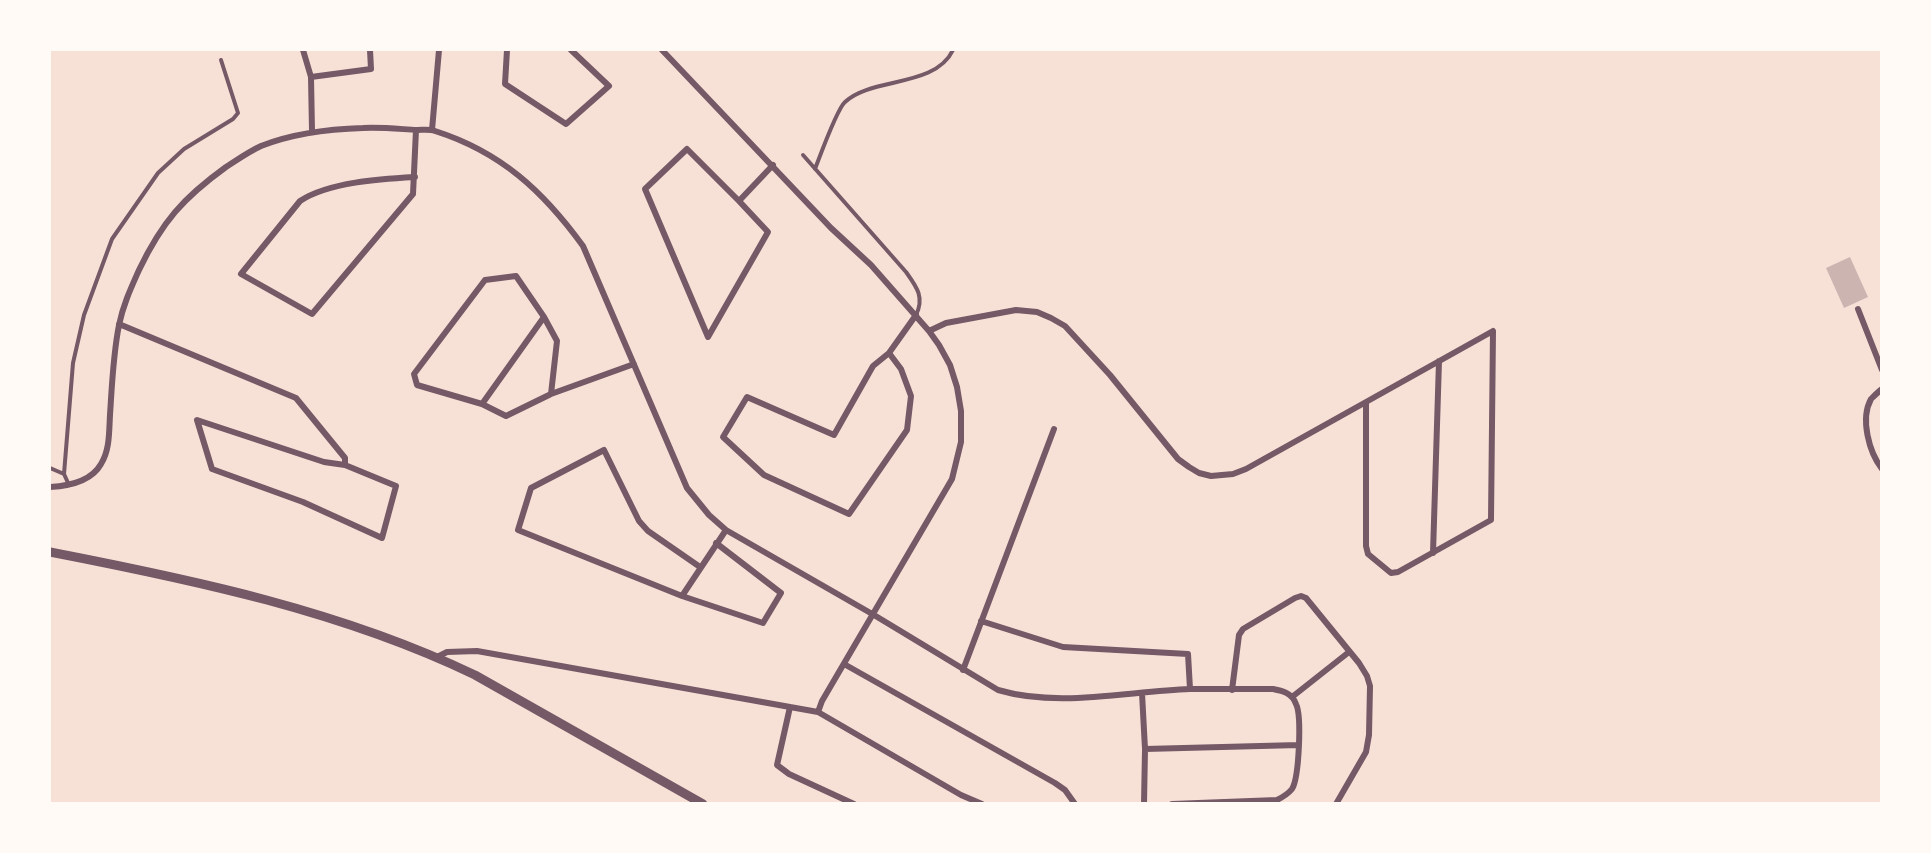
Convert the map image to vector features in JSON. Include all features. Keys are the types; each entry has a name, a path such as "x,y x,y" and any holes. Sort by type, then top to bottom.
{"street":[{"path":"303,50 311,77 312,131"},
{"path":"311,77 371,69 370,50"},
{"path":"432,130 439,50"},
{"path":"507,50 505,84 566,124 609,86 571,50"},
{"path":"662,50 831,228 871,265 916,315 950,365 957,387 962,428 952,479 818,711"},
{"path":"50,487 69,486 83,480 101,464 107,447 114,356 119,324 128,293 163,225 207,180 260,147 312,131 387,127 432,130 481,150 519,174 543,195 564,219 583,246 687,488 709,515 726,530 998,690 1013,694 1074,697 1190,689 1273,689 1285,691 1292,697 1297,705 1299,745 1297,778 1286,795 1277,800 1172,804"},
{"path":"415,177 376,179 312,193 300,201 241,274 312,315 413,194 415,177 416,130"},
{"path":"687,149 739,201 768,232 708,337 645,189 687,149"},
{"path":"739,201 773,165"},
{"path":"551,394 557,341 544,317 516,276 485,280 414,374 417,385 482,404 506,416 551,394 634,364"},
{"path":"1858,309 1881,370"},
{"path":"929,331 946,323 1016,310 1037,312 1051,318 1065,326 1110,375 1178,459 1199,473 1211,476 1233,474 1246,469 1493,331 1491,520 1398,572 1391,573 1368,554 1366,546 1366,402"},
{"path":"889,352 901,369 911,396 907,430 849,514 764,475 723,437 747,397 834,435 873,366 889,352 916,315"},
{"path":"482,404 544,317"},
{"path":"119,324 296,398 345,458 345,465"},
{"path":"1433,553 1439,361"},
{"path":"1881,389 1871,400 1866,420 1868,438 1881,469"},
{"path":"197,420 324,462 345,465 396,486 382,538 303,502 212,468 197,420"},
{"path":"963,670 1054,429"},
{"path":"700,567 648,531 639,520 604,450 531,488 518,530 682,596 763,623 781,593 716,543"},
{"path":"682,596 726,530"},
{"path":"50,552 264,600 335,620 437,657 475,675 703,804"},
{"path":"1232,690 1239,635 1244,629 1295,598 1301,596 1306,598 1367,676 1370,686 1369,735 1366,752 1336,804"},
{"path":"981,621 1063,647 1188,654 1190,689"},
{"path":"437,657 447,652 477,651 818,711 961,795 982,804"},
{"path":"1292,697 1349,652"},
{"path":"844,664 1055,783 1065,790 1075,804"},
{"path":"1142,693 1145,749 1144,804"},
{"path":"790,707 777,765 789,774 855,804"},
{"path":"1145,749 1299,745"}],"lane":[{"path":"815,169 843,103 855,94 924,74 940,67 953,50"},
{"path":"69,486 64,474 74,363 84,315 112,239 158,173 184,149 233,119 238,113 221,60"},
{"path":"803,155 911,280 921,299 916,315"},
{"path":"50,468 64,474"}],"building":[{"path":"1850,257 1868,297 1844,308 1826,268"}]}
